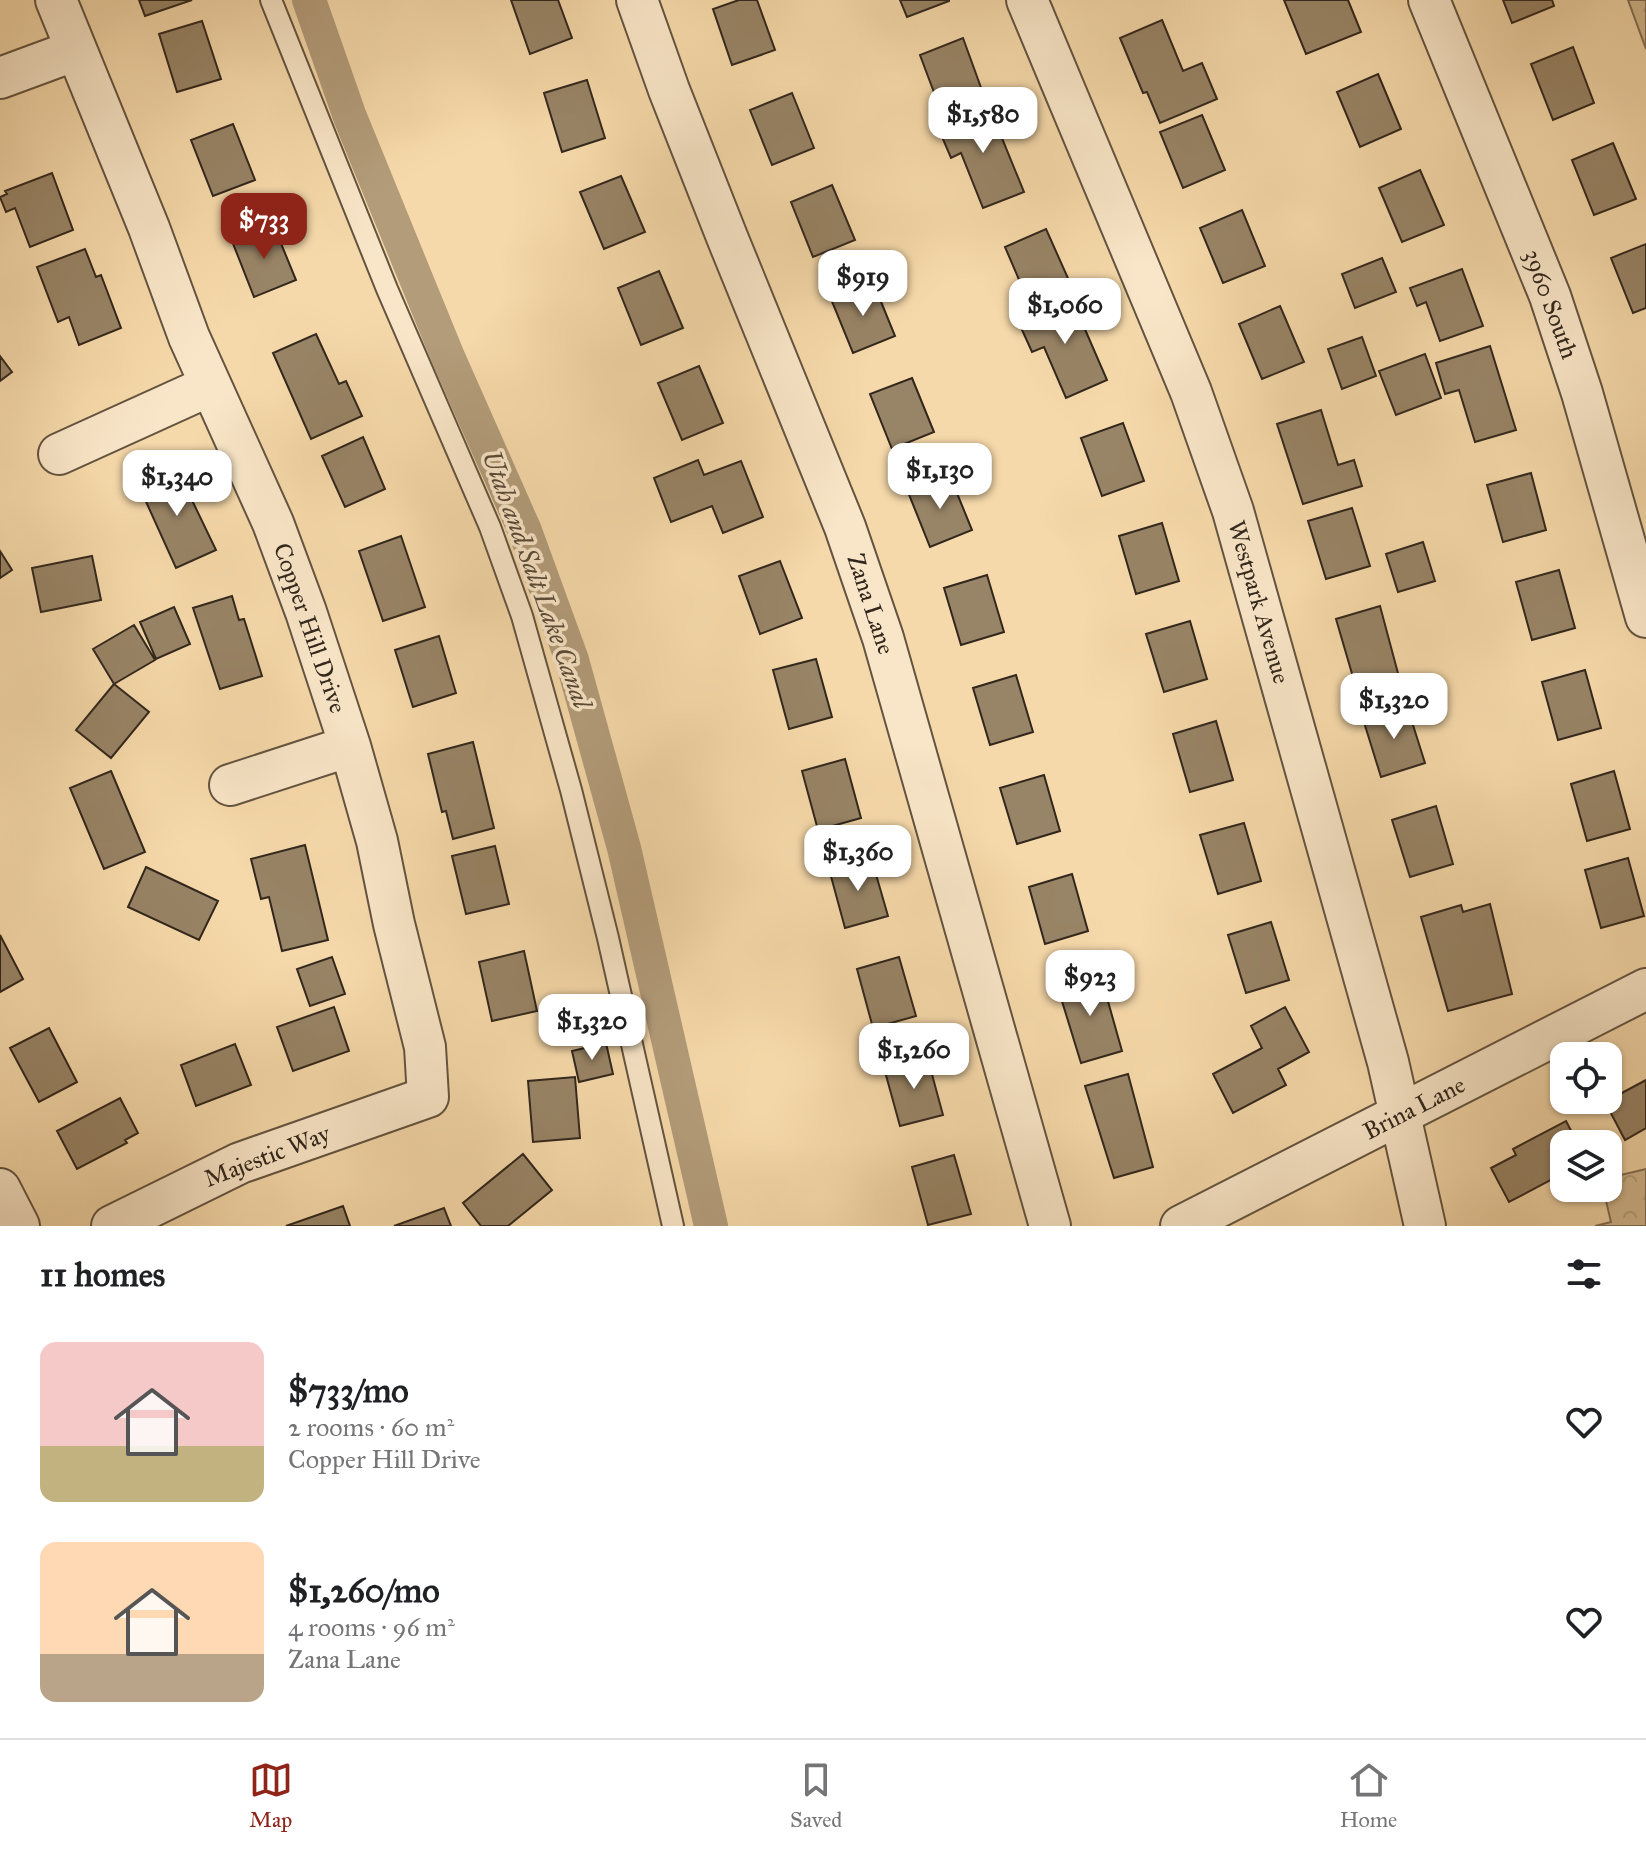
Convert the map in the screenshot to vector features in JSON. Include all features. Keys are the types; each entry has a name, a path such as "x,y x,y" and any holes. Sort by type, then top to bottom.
{"street":[{"name":"Copper Hill Drive","path":"56,0 209,386 273,523 306,612 377,841 425,1047 428,1097"},
{"name":"Zana Lane","path":"637,0 698,163 850,540 883,638 1050,1226"},
{"name":"Westpark Avenue","path":"1027,0 1191,392 1233,511 1388,1062 1425,1226"},
{"name":"3960 South","path":"1429,0 1550,296 1582,393 1646,617"},
{"path":"0,78 76,50"},
{"path":"59,454 209,386"},
{"path":"230,785 350,746"},
{"name":"Brina Lane","path":"1181,1226 1646,989"},
{"name":"Majestic Way","path":"112,1226 240,1163 428,1097"},
{"path":"0,1189 19,1226"}],"lane":[{"path":"271,0 333,160 490,527 522,616 571,790 604,923 673,1226"}],"green space":[{"path":"1628,0 1646,0 1646,49"},
{"path":"1646,1169 1646,1226 1595,1226 1611,1222 1606,1202 1622,1202 1622,1175"}],"building":[{"path":"139,0 192,0 145,16"},
{"path":"511,0 558,0 572,38 530,54"},
{"path":"739,0 757,0 775,50 732,65 713,9"},
{"path":"900,0 949,0 949,1 907,17"},
{"path":"1284,0 1348,0 1361,32 1306,54"},
{"path":"1503,0 1552,0 1554,6 1512,23"},
{"path":"1162,20 1183,71 1202,63 1217,99 1160,123 1147,92 1143,93 1120,38"},
{"path":"202,21 221,79 177,92 159,34"},
{"path":"963,38 984,96 941,111 920,55"},
{"path":"1573,47 1594,103 1553,120 1531,64"},
{"path":"1378,74 1401,129 1360,147 1337,92"},
{"path":"587,80 605,138 562,152 544,93"},
{"path":"792,93 814,148 772,165 750,110"},
{"path":"988,104 1024,192 983,208 961,153 951,158 937,125"},
{"path":"1202,115 1225,170 1183,188 1160,132"},
{"path":"233,124 255,180 213,196 191,140"},
{"path":"1613,143 1636,199 1594,215 1572,160"},
{"path":"1420,170 1444,225 1402,242 1379,188"},
{"path":"52,173 73,230 30,247 15,208 6,212 0,197 7,194 5,191"},
{"path":"621,176 645,232 604,249 580,192"},
{"path":"832,185 855,240 813,257 791,202"},
{"path":"1242,210 1265,266 1223,283 1200,228"},
{"path":"273,224 296,280 254,297 232,241"},
{"path":"1046,229 1071,285 1029,303 1005,247"},
{"path":"1646,244 1646,308 1633,313 1611,258"},
{"path":"85,249 96,277 101,275 121,328 79,345 69,317 58,322 37,267"},
{"path":"1382,258 1396,292 1355,308 1342,274"},
{"path":"1462,269 1483,326 1440,341 1426,302 1417,306 1410,288"},
{"path":"659,271 683,328 641,345 618,288"},
{"path":"873,282 895,336 853,353 831,299"},
{"path":"1071,297 1107,380 1066,398 1044,347 1032,352 1018,321"},
{"path":"1280,306 1304,362 1262,379 1239,324"},
{"path":"316,334 339,384 346,381 362,416 311,439 273,353"},
{"path":"1362,337 1376,376 1342,389 1328,349"},
{"path":"1490,346 1516,430 1475,442 1459,390 1445,394 1436,363"},
{"path":"1425,354 1441,398 1396,415 1379,371"},
{"path":"0,356 12,372 0,381"},
{"path":"699,366 723,423 682,440 658,383"},
{"path":"912,378 934,432 892,449 870,394"},
{"path":"1321,410 1338,465 1354,460 1362,486 1303,504 1277,424"},
{"path":"1123,423 1144,481 1102,496 1081,438"},
{"path":"363,437 385,489 345,507 322,456"},
{"path":"698,460 704,475 741,461 763,517 723,533 712,506 671,522 654,478"},
{"path":"176,467 216,550 176,568 138,484"},
{"path":"1531,473 1546,530 1503,542 1487,485"},
{"path":"950,476 972,530 930,547 908,492"},
{"path":"1352,508 1370,566 1326,579 1308,521"},
{"path":"1162,523 1179,581 1136,594 1119,536"},
{"path":"401,536 425,607 383,621 359,551"},
{"path":"1423,542 1435,581 1398,592 1386,554"},
{"path":"0,551 12,570 0,578"},
{"path":"92,556 101,600 41,612 32,568"},
{"path":"780,561 802,618 760,634 739,576"},
{"path":"1559,570 1575,628 1532,640 1516,582"},
{"path":"987,575 1004,632 961,645 944,588"},
{"path":"232,596 239,620 244,619 262,676 220,689 193,608"},
{"path":"1380,606 1403,692 1365,703 1358,676 1353,677 1336,619"},
{"path":"174,607 190,644 156,659 140,622"},
{"path":"1190,621 1207,679 1164,692 1146,634"},
{"path":"134,625 155,660 114,684 93,649"},
{"path":"439,636 456,693 413,707 395,650"},
{"path":"816,659 832,717 789,729 773,670"},
{"path":"1585,670 1601,728 1558,740 1542,682"},
{"path":"1016,675 1033,732 990,745 973,688"},
{"path":"114,684 149,712 111,758 76,730"},
{"path":"1407,706 1425,763 1381,777 1363,719"},
{"path":"1216,721 1233,780 1190,792 1173,734"},
{"path":"473,742 494,828 453,839 446,811 442,812 428,754"},
{"path":"845,759 861,818 818,830 802,771"},
{"path":"111,771 145,852 104,869 70,788"},
{"path":"1614,771 1630,829 1587,841 1571,784"},
{"path":"1044,775 1060,831 1017,844 1000,788"},
{"path":"1436,806 1453,864 1410,877 1392,820"},
{"path":"1244,823 1261,881 1218,894 1200,835"},
{"path":"305,845 328,940 282,951 269,897 261,899 251,859"},
{"path":"495,846 509,904 466,914 452,856"},
{"path":"871,857 888,916 845,928 829,869"},
{"path":"1628,858 1644,916 1601,928 1585,870"},
{"path":"146,867 218,901 199,940 128,907"},
{"path":"1072,874 1088,931 1045,944 1029,887"},
{"path":"1490,904 1512,994 1448,1011 1421,917 1461,905 1463,912"},
{"path":"1271,922 1289,980 1246,993 1228,935"},
{"path":"0,935 23,979 0,992"},
{"path":"524,951 537,1011 492,1021 479,962"},
{"path":"332,957 345,994 310,1006 297,969"},
{"path":"899,957 916,1016 873,1028 857,969"},
{"path":"1100,973 1122,1051 1081,1063 1057,985"},
{"path":"334,1007 349,1051 293,1071 277,1027"},
{"path":"1285,1007 1309,1052 1278,1069 1286,1085 1233,1113 1213,1074 1262,1048 1251,1026"},
{"path":"49,1028 77,1082 39,1102 10,1048"},
{"path":"606,1043 613,1074 579,1082 572,1051"},
{"path":"235,1044 251,1085 196,1106 181,1065"},
{"path":"927,1056 943,1115 900,1126 884,1068"},
{"path":"1128,1074 1153,1167 1114,1178 1085,1086"},
{"path":"575,1077 580,1138 533,1142 528,1081"},
{"path":"1646,1080 1646,1128 1625,1140 1611,1114 1622,1114 1622,1093"},
{"path":"120,1098 138,1133 125,1140 127,1143 77,1169 57,1131"},
{"path":"1566,1121 1571,1130 1550,1130 1550,1180 1509,1202 1491,1168 1516,1155 1513,1149"},
{"path":"523,1154 552,1190 508,1226 481,1226 463,1203"},
{"path":"954,1155 971,1214 928,1225 912,1167"},
{"path":"343,1206 350,1226 286,1226"},
{"path":"444,1208 451,1226 394,1226"}],"waterway":[{"name":"Utah and Salt Lake Canal","path":"309,0 350,117 448,357 525,531 572,660 624,848 711,1226"}]}
